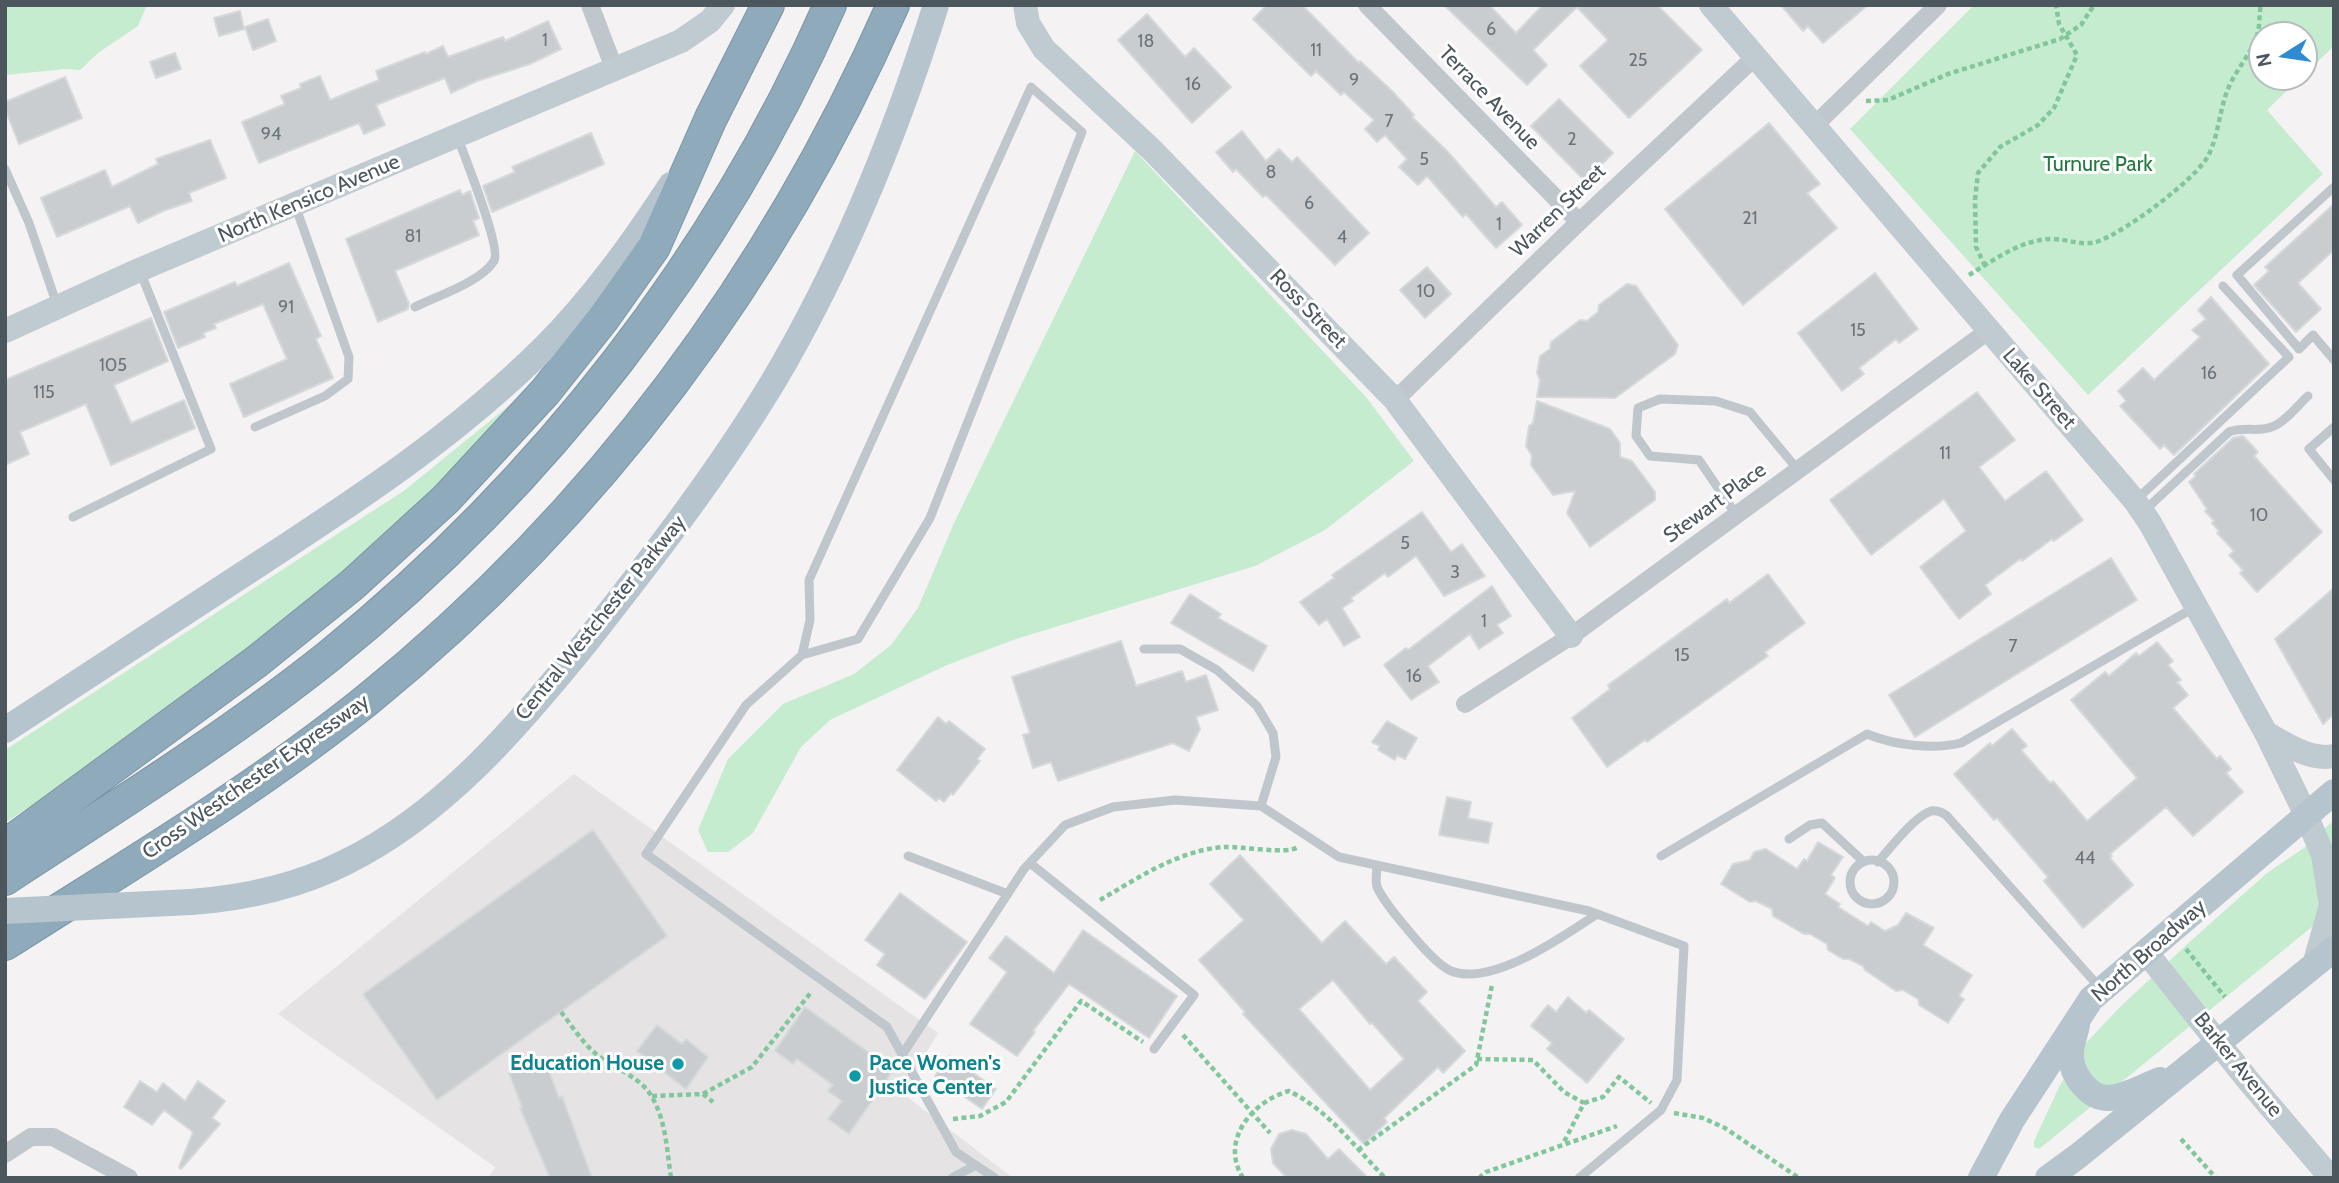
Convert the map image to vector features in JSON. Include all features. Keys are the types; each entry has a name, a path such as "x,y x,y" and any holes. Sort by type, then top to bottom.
{"highway":[{"path":"5,846 256,662 352,585 446,499 545,392 603,319 654,247 711,118 768,5"},
{"path":"5,879 199,752 266,704 390,604 450,550 506,493 560,434 610,373 702,242 744,174 782,104 830,5"},
{"name":"Cross Westchester Expressway","path":"5,944 231,799 322,734 429,648 548,533 655,408 750,274 834,131 893,5"}],"main road":[{"name":"Central Westchester Parkway","path":"5,911 224,899 298,882 346,862 384,840 416,818 478,764 560,674 661,548 730,449 773,381 813,309 865,200 896,125 936,5"},
{"path":"5,730 396,474 499,390 547,345 626,253 711,118"},
{"name":"North Broadway","path":"1981,1178 2012,1120 2097,995 2334,792"},
{"path":"2048,1178 2324,957"},
{"path":"2097,995 2078,1022 2071,1057 2084,1087 2093,1095 2108,1098 2121,1096 2184,1071"}],"street":[{"path":"590,5 614,68"},
{"name":"North Kensico Avenue","path":"5,331 139,270 681,41 710,21 723,5"},
{"name":"Ross Street","path":"1025,5 1028,23 1044,49 1152,150 1395,400 1571,636"},
{"name":"Terrace Avenue","path":"1367,5 1579,222"},
{"name":"Lake Street","path":"1711,5 2139,507 2266,733 2323,855 2331,905 2324,957"},
{"path":"1814,125 1938,5"},
{"name":"Warren Street","path":"1395,400 1755,57"},
{"name":"Stewart Place","path":"1465,704 1571,636 1988,331"},
{"path":"2266,733 2309,754 2319,757 2334,756"},
{"path":"2306,815 2334,834"},
{"name":"Barker Avenue","path":"2146,952 2331,1178"},
{"path":"5,1154 31,1137 53,1137 129,1178"}],"lane":[{"path":"802,655 810,620 809,580 1031,87 1083,132 930,518 858,639 802,655 746,705 646,854 887,1027 956,1152 995,1178"},
{"path":"415,307 477,277 493,264 497,256 493,236 457,137"},
{"path":"5,169 29,223 58,307"},
{"path":"2334,187 2236,275 2299,349 2313,335 2334,360"},
{"path":"255,427 325,396 348,379 349,357 295,205"},
{"path":"73,516 211,449 139,270"},
{"path":"2139,507 2289,357 2223,286"},
{"path":"2139,507 2229,432 2239,428 2260,429 2275,426 2308,396"},
{"path":"1737,516 1699,460 1650,456 1636,436 1638,408 1660,399 1716,401 1750,412 1798,470"},
{"path":"2334,427 2309,449 2334,480"},
{"path":"1661,856 1867,734 1884,741 1934,746 1961,743 2197,606"},
{"path":"1144,649 1180,649 1217,670 1257,706 1273,733 1276,757 1261,806"},
{"path":"902,1055 1008,894 1030,863 1065,825 1113,807 1175,800 1261,806 1339,857 1597,914 1684,946 1677,1080 1661,1110 1579,1178"},
{"path":"1878,862 1920,818 1930,811 1939,811 1947,816 2097,995"},
{"path":"1789,839 1810,825 1822,823 1864,862"},
{"path":"908,856 1008,894"},
{"path":"1864,862 1878,862 1890,870 1894,884 1888,897 1875,904 1861,901 1852,891 1850,884 1853,871 1864,862"},
{"path":"1030,863 1194,995 1154,1049"},
{"path":"1377,866 1376,885 1402,923 1423,948 1451,971 1476,974 1504,968 1555,943 1597,914"},
{"path":"952,1178 976,1166"}],"path":[{"path":"1985,266 1976,247 1975,200 1978,173 2000,147 2038,125 2054,108 2077,55 2059,24 2056,5"},
{"path":"1847,93 1854,101 1888,100 1948,74 2066,35 2081,25 2094,5"},
{"path":"1952,289 1966,277 2021,245 2053,239 2077,244 2098,241 2115,233 2166,199 2185,183 2208,156 2217,132 2227,89 2258,33 2261,5"},
{"path":"1089,910 1095,903 1138,878 1180,858 1212,848 1240,846 1293,851 1308,837"},
{"path":"2185,949 2225,997"},
{"path":"1358,1150 1476,1065 1495,970"},
{"path":"652,1096 703,1094 752,1067 821,979"},
{"path":"938,1120 980,1116 1006,1102 1081,1001 1154,1049"},
{"path":"561,1012 584,1043 598,1056 622,1070 652,1096 665,1133 671,1178"},
{"path":"1174,1023 1270,1133"},
{"path":"1477,1059 1533,1060 1564,1092 1584,1103"},
{"path":"1563,1144 1584,1103 1603,1097 1619,1077 1661,1110 1703,1118 1725,1128 1799,1178"},
{"path":"1243,1178 1235,1156 1236,1137 1252,1112 1273,1096 1289,1091 1307,1100 1325,1114 1385,1178"},
{"path":"703,1094 713,1102"},
{"path":"1479,1178 1486,1172 1661,1110"},
{"path":"2181,1139 2216,1178"}],"shaded area":[{"path":"574,774 938,1033 902,1093 1013,1178 488,1178 495,1167 278,1014"}],"green space":[{"path":"5,5 147,5 138,26 98,53 80,70 5,75"},
{"name":"Turnure Park","path":"1974,5 2334,5 2334,46 2318,61 2318,21 2248,21 2248,91 2287,91 2267,110 2323,174 2088,395 1850,129"},
{"path":"1135,151 1366,397 1414,461 1325,530 1255,566 1016,639 947,665 830,720 801,747 753,833 728,852 708,852 698,830 728,759 783,704 854,674 891,645 918,608 954,523"},
{"path":"523,394 463,463 398,527 294,616 76,776 5,823 5,750 405,490"},
{"path":"2334,820 2334,909 2039,1149 2034,1147 2034,1141 2059,1087 2084,1045 2120,1007 2194,938 2267,873 2304,848"}],"building":[{"path":"1267,5 1302,5 1359,63 1360,61 1393,92 1414,115 1412,117 1448,152 1496,207 1502,202 1522,225 1496,248 1466,214 1463,217 1427,176 1418,185 1399,167 1407,159 1385,135 1377,142 1365,129 1374,120 1344,92 1341,95 1316,71 1311,76 1253,19"},
{"path":"1444,5 1489,5 1516,33 1543,5 1657,5 1702,50 1629,118 1580,66 1608,40 1577,7 1533,50 1547,65 1527,85"},
{"path":"1781,5 1868,5 1823,43 1808,26 1803,31"},
{"path":"240,11 244,29 219,36 214,18"},
{"path":"1147,14 1185,57 1194,48 1231,87 1192,123 1118,40"},
{"path":"268,19 276,41 253,50 245,27"},
{"path":"548,21 561,49 530,64 477,81 451,93 445,78 376,105 385,125 364,134 359,123 259,163 242,122 285,104 281,96 320,76 330,100 379,80 376,71 425,52 426,54 443,46 448,57 503,37 505,41"},
{"path":"175,53 181,69 156,78 150,62"},
{"path":"65,77 82,118 19,144 5,109 5,102"},
{"path":"1559,99 1613,153 1585,181 1531,126"},
{"path":"1769,123 1820,184 1807,193 1837,228 1743,305 1665,209"},
{"path":"1242,131 1266,161 1279,149 1292,162 1297,157 1369,233 1335,265 1266,195 1263,197 1236,169 1233,172 1216,152"},
{"path":"591,133 604,164 492,212 483,186 515,172 512,167"},
{"path":"210,140 226,178 189,193 192,201 138,223 130,206 57,237 41,198 105,170 112,187 158,164 156,159"},
{"path":"460,190 462,195 470,191 479,218 473,221 479,235 395,271 409,304 408,309 378,322 346,239"},
{"path":"2334,204 2334,250 2298,283 2321,309 2296,332 2254,285 2269,271 2265,267"},
{"path":"289,263 321,336 316,339 333,378 244,417 230,384 287,359 263,304 214,324 216,328 203,333 205,337 178,348 164,312 235,282 237,286"},
{"path":"1427,267 1451,294 1425,318 1400,290"},
{"path":"1875,273 1918,329 1899,343 1896,339 1859,368 1864,374 1842,391 1798,333"},
{"path":"1627,284 1636,286 1678,345 1675,354 1615,398 1537,397 1540,356 1550,349 1551,342 1580,320 1587,321 1598,312 1599,305"},
{"path":"2211,297 2269,364 2174,455 2164,445 2160,449 2120,406 2126,401 2118,391 2143,368 2154,380 2200,337 2192,330 2206,319 2198,310"},
{"path":"151,318 168,361 114,385 131,423 184,400 195,428 111,465 86,404 20,432 29,454 5,465 5,380"},
{"path":"1977,392 2015,440 1979,467 2005,501 2046,471 2083,520 2022,561 2020,559 1985,585 1991,594 1959,619 1920,567 1966,531 1944,499 1871,555 1830,500"},
{"path":"1537,401 1610,429 1620,443 1620,457 1632,461 1655,492 1655,500 1590,547 1567,513 1575,491 1553,495 1531,465 1532,456 1526,446"},
{"path":"2243,436 2258,452 2254,456 2322,532 2257,592 2240,573 2243,570 2229,555 2234,551 2217,533 2219,531 2212,523 2214,521 2205,511 2207,509 2189,482 2196,476 2194,474 2233,438"},
{"path":"1422,512 1451,552 1462,544 1485,576 1444,596 1416,556 1388,577 1385,573 1342,608 1360,637 1344,646 1327,619 1319,625 1300,602 1334,578 1332,575"},
{"path":"2111,558 2137,600 1915,737 1889,695"},
{"path":"1768,574 1805,623 1765,652 1768,656 1647,742 1645,740 1607,767 1572,718 1610,689 1608,685 1727,599 1729,603"},
{"path":"1492,586 1511,616 1497,625 1503,633 1479,649 1470,634 1428,666 1439,682 1411,700 1384,665"},
{"path":"2334,588 2334,714 2323,724 2275,639"},
{"path":"1190,594 1221,614 1218,618 1267,646 1253,671 1171,623"},
{"path":"1121,641 1136,686 1182,671 1186,682 1206,675 1218,710 1196,717 1200,729 1189,751 1173,743 1058,781 1051,762 1033,768 1023,735 1030,733 1012,677"},
{"path":"2157,642 2173,661 2168,665 2181,680 2177,682 2188,695 2173,708 2217,759 2220,756 2231,769 2226,773 2243,792 2193,836 2166,807 2110,854 2110,858 2133,885 2083,928 2044,881 2048,877 1997,818 1994,820 1954,774 1990,743 1992,746 2012,729 2027,746 2021,750 2050,783 2053,781 2087,821 2137,778 2071,700 2105,672 2109,676 2136,653 2139,656"},
{"path":"938,717 946,724 949,721 985,749 977,759 980,761 953,795 951,793 944,802 939,798 936,801 897,770"},
{"path":"1387,721 1417,738 1405,759 1397,755 1395,760 1378,750 1380,746 1372,742"},
{"path":"1447,797 1471,802 1468,818 1492,823 1488,843 1439,835"},
{"path":"593,830 667,936 437,1100 363,994"},
{"path":"1818,842 1843,857 1831,875 1835,878 1825,894 1840,904 1838,907 1868,926 1871,922 1885,931 1898,925 1906,913 1934,928 1923,945 1972,975 1959,996 1964,999 1948,1023 1919,1005 1918,999 1903,990 1896,991 1863,966 1828,950 1827,944 1773,916 1772,909 1756,901 1750,902 1721,884 1733,864 1750,860 1754,852 1766,849 1797,869 1804,859 1807,861"},
{"path":"1240,855 1322,943 1345,921 1386,964 1394,957 1427,992 1418,1001 1465,1051 1443,1073 1438,1067 1384,1118 1387,1122 1364,1144 1243,1014 1245,1012 1199,960 1244,920 1210,884","holes":["1333,980 1370,1024 1372,1023 1404,1059 1370,1090 1299,1009"]},
{"path":"900,893 967,942 925,999 877,965 885,954 865,940"},
{"path":"1083,930 1177,996 1149,1038 1069,984 1017,1056 970,1024 1007,972 989,958 1006,936 1054,973"},
{"path":"1568,997 1586,1013 1589,1010 1624,1039 1587,1083 1547,1049 1552,1043 1531,1026 1548,1005 1556,1012"},
{"name":"Pace Women's Justice Center","path":"805,1007 893,1070 849,1134 828,1119 842,1101 828,1091 833,1085 797,1059 793,1064 775,1051"},
{"name":"Education House","path":"657,1025 682,1044 686,1039 708,1057 686,1089 637,1051"},
{"path":"949,1056 996,1089 982,1109 935,1076"},
{"path":"545,1060 559,1098 562,1096 592,1178 550,1178 520,1108 522,1107 509,1073"},
{"path":"140,1081 157,1092 163,1083 185,1101 198,1081 225,1101 212,1118 220,1124 181,1169 179,1167 193,1132 164,1110 152,1125 124,1107"},
{"path":"1292,1130 1306,1134 1328,1159 1339,1149 1368,1178 1287,1178 1273,1163 1271,1149 1279,1134"}],"place":[{"name":"Education House","path":"678,1064"},
{"name":"Pace Women's Justice Center","path":"855,1076"}]}
